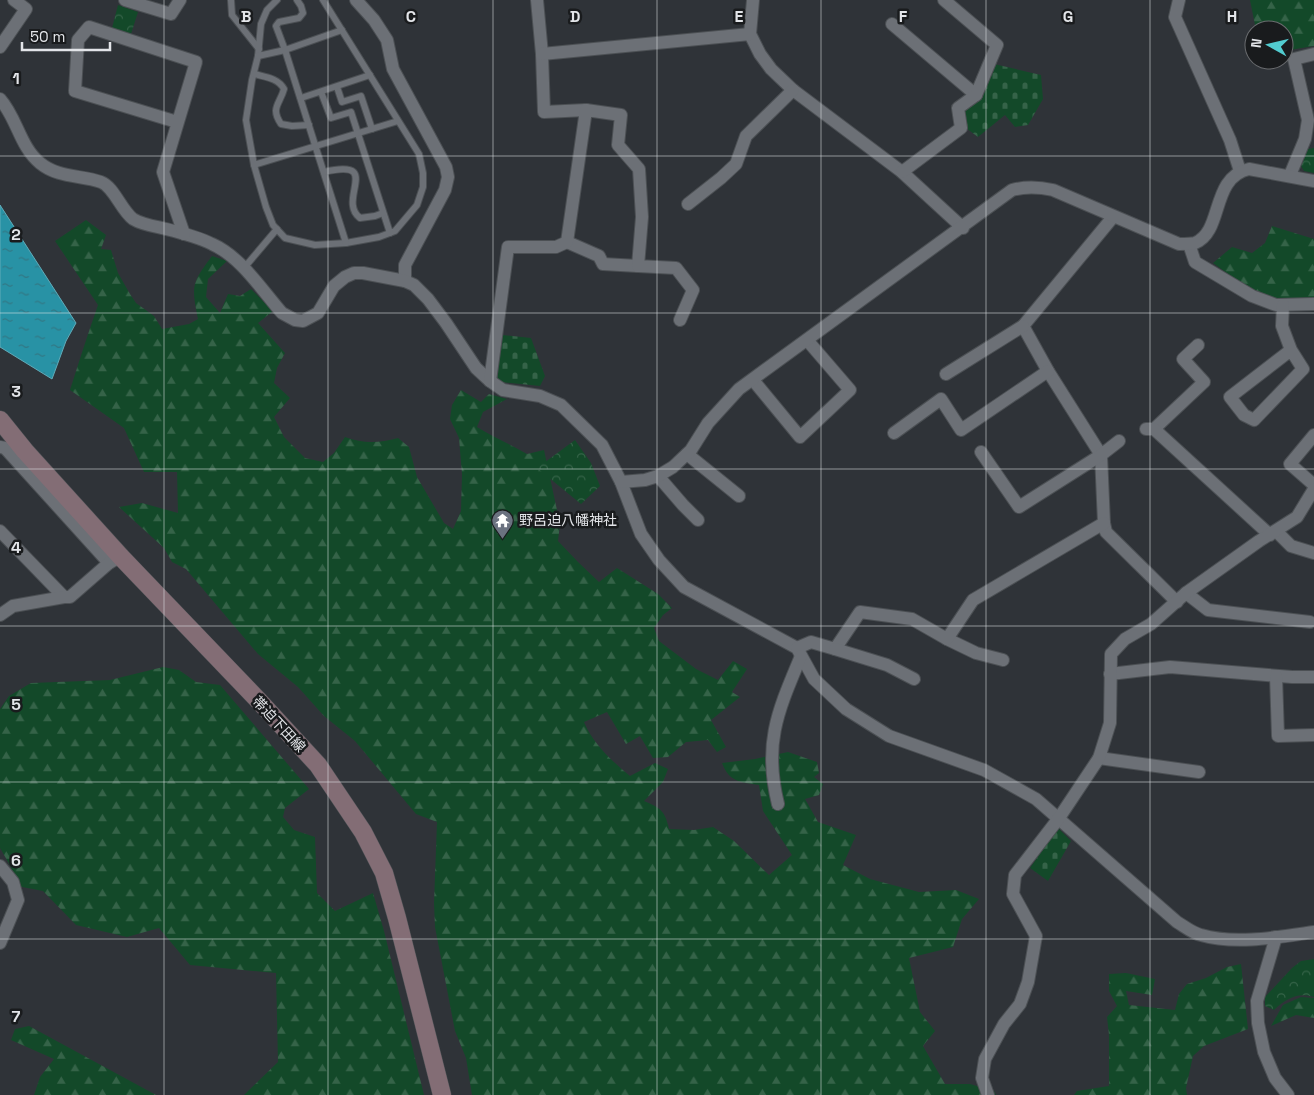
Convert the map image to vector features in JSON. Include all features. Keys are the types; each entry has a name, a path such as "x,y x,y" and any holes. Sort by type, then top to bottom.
{"main road":[{"name":"帯迫下田線","path":"0,420 115,560 259,701 318,765 363,832 384,873 442,1095"}],"street":[{"path":"0,47 26,9 14,0"},
{"path":"126,0 171,14 180,0"},
{"path":"356,0 374,20 387,40 393,68 422,119 446,167 448,177 445,190 405,266 405,281"},
{"path":"537,0 542,54 544,112 586,110 621,115 618,145 639,169 642,217 638,266"},
{"path":"753,0 750,34 760,54 771,69 793,90 902,172 963,228"},
{"path":"902,172 961,128 958,108 976,95 997,45 944,0"},
{"path":"1179,0 1175,17 1230,140 1240,171"},
{"path":"892,24 976,95"},
{"path":"178,122 75,90 78,40 89,27 196,62 178,122 163,172 184,234"},
{"path":"542,54 750,34"},
{"path":"1290,175 1305,139 1308,120 1294,59 1314,54"},
{"path":"688,204 736,164 746,136 793,90"},
{"path":"0,100 29,150 42,165 61,174 102,182 134,220 184,234 223,250 244,268 282,313 295,320 303,321 318,313 334,286 345,277 354,273 405,281 414,285 428,299 446,323 476,368 490,381 503,390 540,396 561,405 602,445 621,482 642,534 659,560 684,586 799,652 814,679 846,710 890,736 984,770 1036,799 1177,922 1198,935 1222,940 1276,937 1314,932"},
{"path":"567,242 586,110"},
{"path":"621,482 645,480 658,476 673,467 691,450 708,423 739,390 963,228 1012,190 1024,187 1053,190 1180,244 1188,244 1195,243 1205,236 1226,185 1240,171 1249,169 1290,175 1314,181"},
{"path":"946,374 1023,326 1113,217"},
{"path":"490,381 508,248 556,247 567,242 599,256 604,264 676,268 692,290 680,320"},
{"path":"1188,244 1195,262 1252,296 1276,305 1314,304"},
{"path":"1282,305 1282,326 1291,350 1303,369 1254,420 1244,415 1230,397 1291,350"},
{"path":"1023,326 1048,371 1101,455 1106,532 1181,597 1208,610 1310,622"},
{"path":"753,380 800,437 850,390 807,340"},
{"path":"1198,346 1183,359 1204,382 1150,429 1273,533 1291,546 1314,553"},
{"path":"894,433 941,399 961,430 1048,371"},
{"path":"988,1095 982,1078 985,1059 1004,1024 1020,1004 1028,982 1036,936 1013,894 1015,875 1059,818 1099,758 1110,723 1111,654 1125,639 1151,624 1181,597 1297,517 1314,487 1290,464 1314,435"},
{"path":"980,452 1018,506 1101,455 1119,441"},
{"path":"0,447 5,448 115,560 70,597 13,606 0,615"},
{"path":"687,454 739,496"},
{"path":"658,476 698,520"},
{"path":"947,639 973,600 1104,524"},
{"path":"0,530 64,597"},
{"path":"835,649 860,612 912,619 976,653 1003,660"},
{"path":"778,804 772,781 772,748 775,725 799,652 811,642 887,665 914,679"},
{"path":"1110,674 1170,667 1276,676 1314,677"},
{"path":"1276,676 1278,736 1314,735"},
{"path":"1099,758 1199,772"},
{"path":"0,866 12,882 18,900 0,942"},
{"path":"1276,937 1257,1001 1258,1023 1264,1052 1275,1078 1288,1095"}],"lane":[{"path":"231,0 232,14 258,52"},
{"path":"277,0 267,10 261,24 246,120 254,166 273,225 285,238 315,245 379,237 395,231 417,205 423,187 423,173 419,154 323,0"},
{"path":"297,0 303,13 300,18 279,22 276,26 301,98 346,242"},
{"path":"258,52 285,50 342,30"},
{"path":"254,74 278,80 282,84 284,89 276,109 276,117 281,124 292,126 309,125"},
{"path":"301,98 370,76"},
{"path":"337,87 342,102 361,96 372,129"},
{"path":"321,92 331,118 351,112 390,233"},
{"path":"254,166 398,121"},
{"path":"324,172 343,168 352,171 356,183 352,204 354,213 360,218 374,216 382,212"},
{"path":"244,268 277,229"}],"green space":[{"path":"1250,0 1314,0 1314,46 1294,49 1294,20 1254,20"},
{"path":"118,5 138,12 131,34 112,28"},
{"path":"994,64 1041,75 1043,99 1028,125 1015,127 1005,115 978,137 966,128 963,110"},
{"path":"1314,148 1314,173 1304,171 1301,166 1307,149"},
{"path":"86,220 106,235 101,249 111,250 118,273 130,294 136,303 154,316 162,329 189,324 198,319 194,291 200,272 212,256 227,261 208,279 206,297 220,313 228,294 240,296 251,289 273,311 258,323 285,353 277,368 274,383 290,398 274,417 284,437 305,458 323,462 334,453 345,437 372,442 398,438 409,447 417,477 444,523 453,529 461,511 462,474 459,438 450,419 452,405 461,390 481,402 489,394 507,399 483,412 477,427 527,454 544,450 560,524 558,541 599,582 617,568 658,594 672,608 663,615 654,628 659,641 696,669 718,680 733,661 747,669 732,692 740,697 711,720 726,747 717,752 708,740 686,742 668,757 653,758 640,736 626,744 607,712 584,722 592,738 630,776 655,763 668,769 663,782 644,801 655,806 664,814 669,829 694,830 713,827 734,841 769,875 792,855 763,811 759,785 741,782 732,778 722,763 788,752 817,762 819,773 814,777 823,784 819,795 805,799 818,822 856,835 843,865 870,879 919,892 956,890 979,899 962,919 953,947 909,958 920,1012 935,1031 923,1046 945,1084 970,1084 994,1091 996,1095 472,1095 466,1058 455,1031 435,927 437,822 416,814 355,741 324,716 298,687 258,654 186,569 172,562 164,548 119,507 142,503 178,513 177,472 144,472 124,428 70,390 98,305 55,241"},
{"path":"1272,226 1314,239 1314,303 1260,297 1213,263 1232,247 1252,253 1265,243"},
{"path":"502,335 531,338 545,376 540,386 501,382 497,377"},
{"path":"575,440 591,463 600,486 581,504 537,468"},
{"path":"163,667 179,670 196,682 220,685 309,789 285,808 283,817 294,830 315,837 317,893 335,911 373,893 424,1095 244,1095 278,1062 276,973 190,965 159,928 127,937 76,925 43,891 17,886 11,867 0,848 0,709 9,696 31,683 110,680"},
{"path":"1058,828 1071,841 1048,881 1030,868"},
{"path":"1314,959 1314,997 1297,996 1274,1010 1265,1006 1265,997 1292,968 1301,961"},
{"path":"1241,964 1248,1029 1204,1046 1193,1056 1186,1088 1187,1095 1074,1095 1077,1091 1109,1086 1107,1017 1117,1006 1109,991 1109,974 1126,973 1155,979 1152,995 1126,991 1129,1005 1175,1010 1179,994 1187,984 1206,978 1227,967"},
{"path":"1301,997 1314,998 1314,1018 1296,1015 1271,1026 1283,1005"},
{"path":"29,1026 156,1095 34,1095 40,1077 54,1059 11,1040 15,1029"}],"water":[{"path":"0,205 76,323 66,341 52,379 0,347"}],"place":[{"name":"野呂迫八幡神社","path":"503,539"}]}
